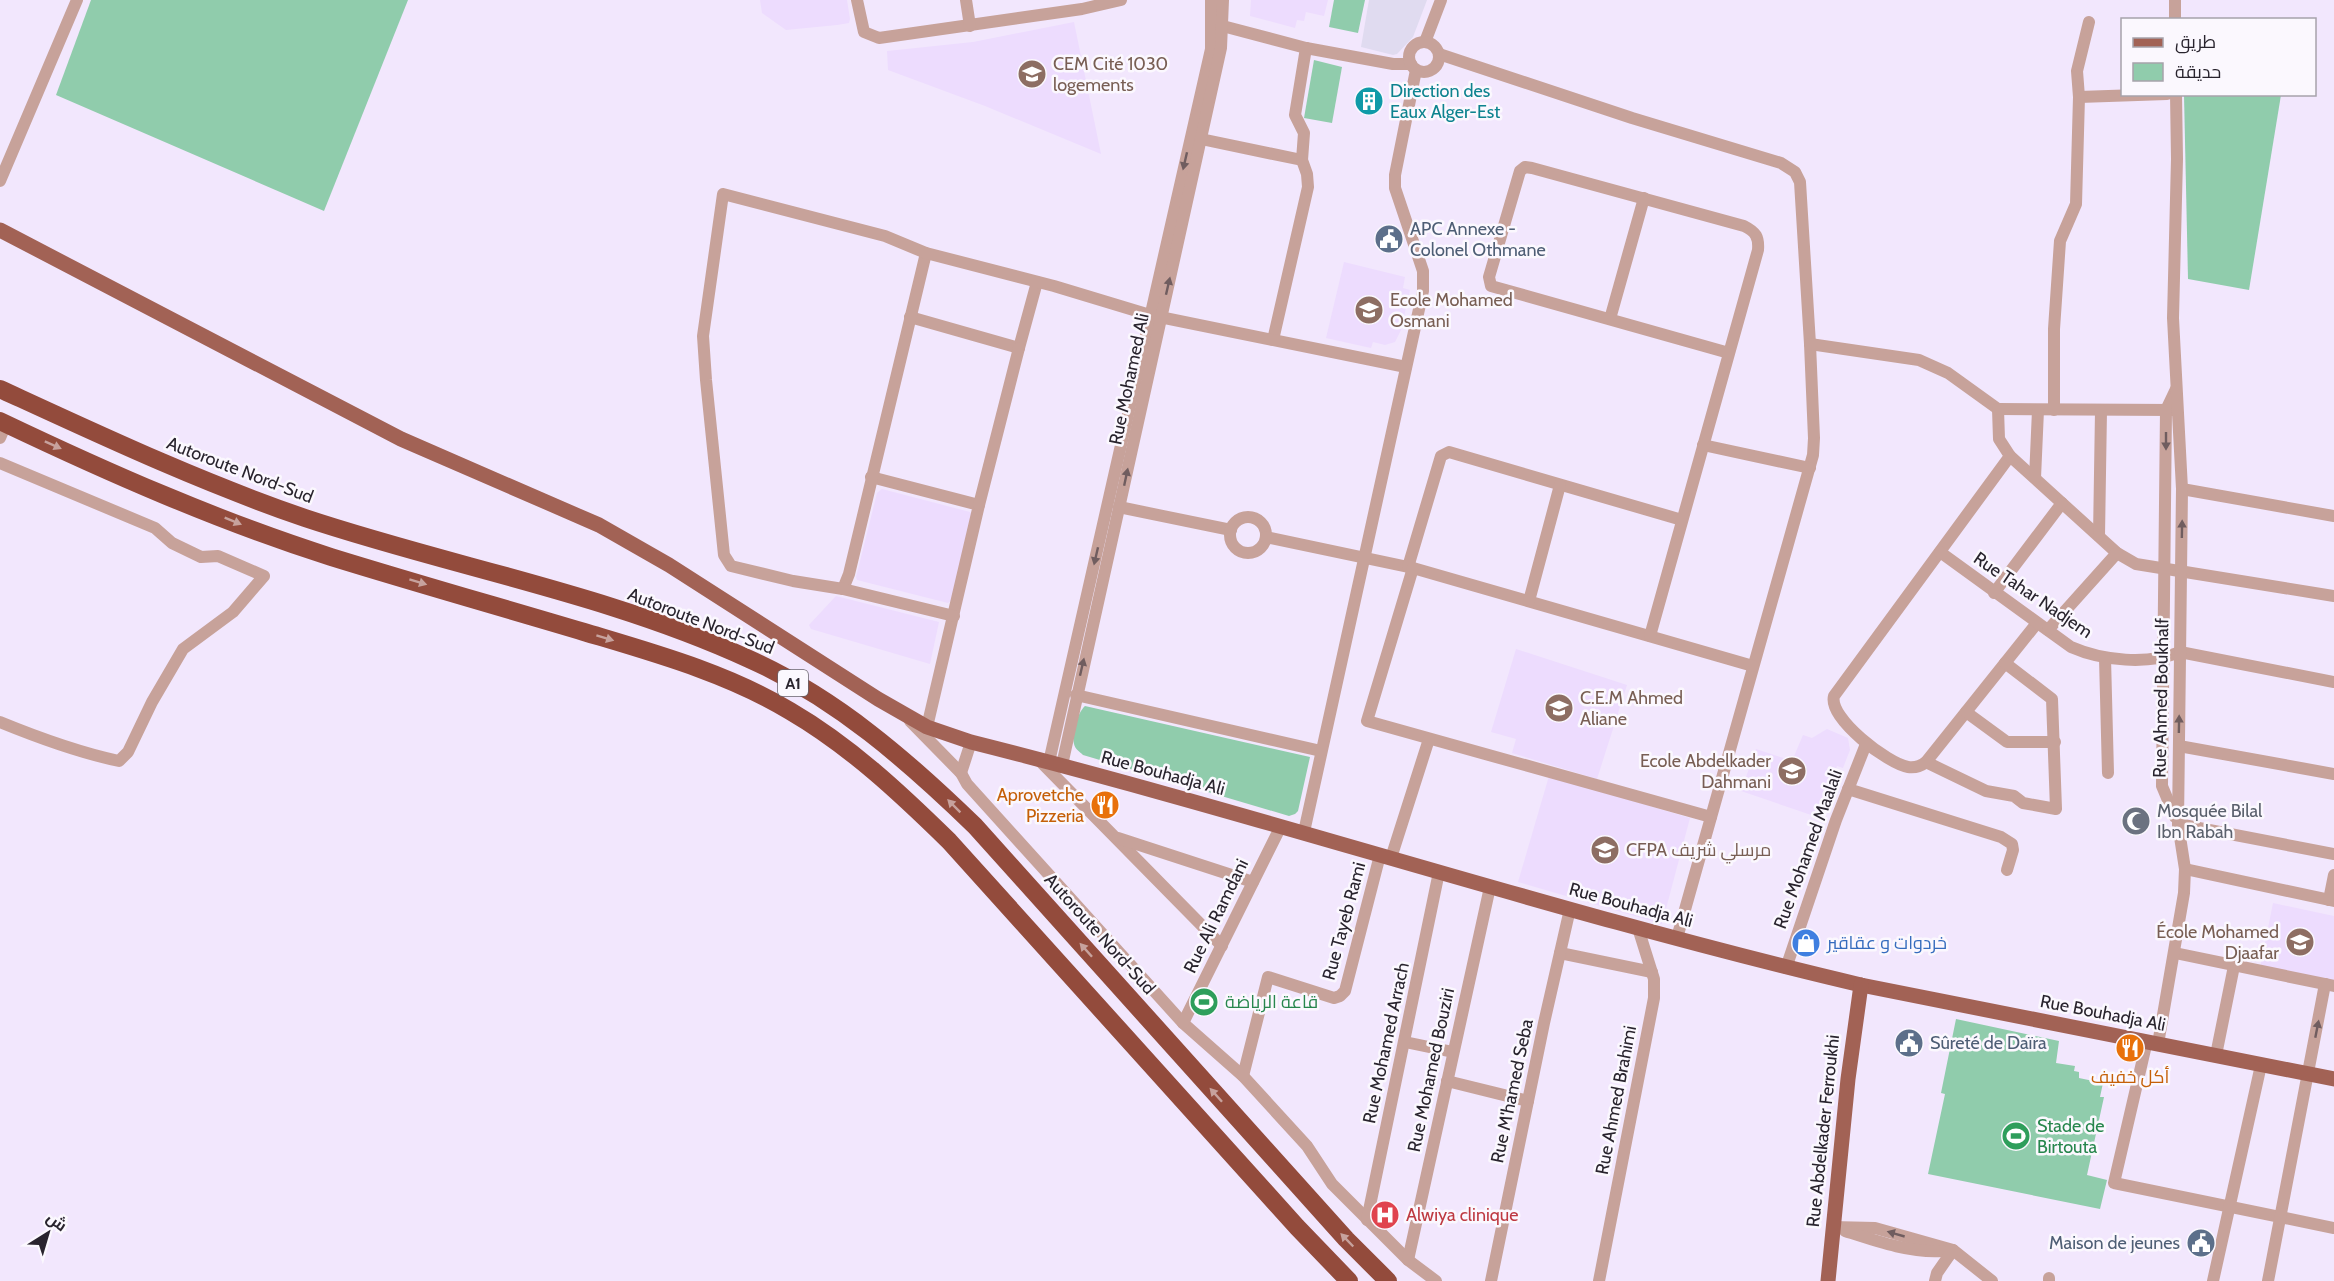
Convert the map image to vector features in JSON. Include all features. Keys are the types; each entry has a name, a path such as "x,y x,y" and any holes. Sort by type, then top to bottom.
{"highway":[{"name":"Autoroute Nord-Sud","path":"0,389 158,462 305,518 668,626 751,659 817,697 881,740 930,782 975,826 1338,1230 1388,1281"},
{"name":"A1","path":"2,427 251,529 330,557 638,648 703,670 789,710 867,765 911,803 949,841 1290,1219 1349,1281"}],"main road":[{"name":"Rue Bouhadja Ali","path":"0,230 401,439 599,525 669,565 927,727 971,742 1304,832 1490,887 1786,968 1861,985 2334,1078"},
{"name":"Rue Abdelkader Ferroukhi","path":"1828,1281 1853,1036 1861,985"}],"street":[{"path":"0,181 77,0"},
{"path":"857,0 864,32 879,38 970,26 1081,5 1121,0"},
{"path":"966,0 970,26"},
{"path":"1211,0 1217,25 1155,316 1049,762 1115,837 1222,946"},
{"name":"Rue Mohamed Ali","path":"1049,762 1076,695 1119,507 1155,316 1201,140 1221,48 1217,25 1223,0"},
{"path":"1425,42 1441,0"},
{"path":"2175,0 2175,18"},
{"path":"2054,410 2054,329 2060,242 2076,204 2079,97 2077,70 2089,22"},
{"path":"1217,25 1306,48 1414,67 1422,72 1433,69 1437,65 1439,54"},
{"path":"1304,832 1424,281 1423,271 1395,188 1395,175 1414,67 1409,54 1412,49 1425,42 1434,46 1439,54 1632,118 1781,163 1795,172 1800,182 1814,438 1810,468 1677,938"},
{"path":"1273,340 1308,187 1307,174 1302,160 1304,134 1295,115 1306,48"},
{"path":"2079,97 2121,96"},
{"path":"2176,96 2177,159 2173,318 2178,385 2172,410 2165,568 2162,786 2178,824 2334,854"},
{"path":"1201,140 1302,160"},
{"path":"1650,636 1758,250 1759,239 1754,231 1744,226 1525,167 1520,171 1489,277 1491,286 1729,353"},
{"path":"954,616 843,589 793,581 731,566 724,555 703,336 723,194 885,236 926,253 1155,316 1406,367"},
{"path":"1610,319 1644,198"},
{"path":"843,589 849,574 926,253"},
{"path":"927,727 980,505 1037,282"},
{"path":"910,317 1019,348"},
{"path":"1810,344 1920,360 1948,373 1998,409 2172,410"},
{"path":"1998,409 1999,439 2010,456 2117,553 2136,564 2334,596"},
{"path":"2035,478 2038,410"},
{"name":"Rue Ahmed Boukhalf","path":"2172,410 2182,489 2178,824 2185,869 2175,953 2114,1183 2229,1207"},
{"path":"2099,536 2101,411"},
{"path":"1702,445 1810,468"},
{"path":"1682,520 1499,466 1446,453 1441,456 1367,721 1711,817"},
{"path":"2010,456 1834,696 1833,705 1836,712 1866,744 1906,767 1920,766 1926,762 2005,663 2117,553"},
{"path":"0,464 154,528 172,543 201,557 218,556 264,576 233,612 183,649 152,702 128,752 119,761 47,742 0,722"},
{"path":"871,477 980,505"},
{"path":"1529,601 1560,485"},
{"path":"2182,489 2334,516"},
{"path":"1994,592 2062,503"},
{"path":"1119,507 1231,530"},
{"path":"1252,517 1262,524 1266,537 1261,548 1244,553 1231,542 1231,530 1237,521 1252,517"},
{"path":"1266,537 1411,567 1753,666"},
{"name":"Rue Tahar Nadjem","path":"1940,552 2071,647 2105,658 2165,658 2180,652"},
{"path":"2180,652 2334,682"},
{"path":"2105,658 2108,773"},
{"path":"1926,762 1986,791 2014,796 2023,803 2056,809 2052,699 2005,663"},
{"path":"1076,695 1321,751"},
{"path":"901,712 961,773 967,784 1184,1023 1243,1076 1307,1146 1332,1184 1408,1260 1436,1281"},
{"path":"1966,712 2007,742 2055,742"},
{"path":"1385,857 1429,739"},
{"path":"961,773 971,742"},
{"name":"Rue Mohamed Maalali","path":"1786,968 1848,789 1866,744"},
{"path":"2179,746 2334,774"},
{"path":"1848,789 2001,837 2012,844 2013,850 2007,870"},
{"name":"Rue Ali Ramdani","path":"1184,1023 1281,826"},
{"path":"1115,837 1253,882"},
{"name":"Rue Tayeb Rami","path":"1243,1076 1269,977 1334,998 1345,991 1385,857"},
{"path":"2185,869 2331,901 2334,875"},
{"name":"Rue Mohamed Arrach","path":"1366,1220 1439,872"},
{"name":"Rue Mohamed Bouziri","path":"1408,1260 1490,887"},
{"name":"Rue M'hamed Seba","path":"1491,1281 1570,909"},
{"name":"Rue Ahmed Brahimi","path":"1599,1281 1654,998 1652,972 1638,928"},
{"path":"1560,953 1652,972"},
{"path":"2175,953 2330,985 2309,1073 2268,1281"},
{"path":"2216,1055 2234,966"},
{"path":"1405,1042 1453,1052"},
{"path":"2214,1281 2261,1065"},
{"path":"1447,1081 1528,1101"},
{"path":"2229,1207 2334,1228"},
{"path":"1832,1227 1874,1240 1927,1252 1953,1250 1992,1281"},
{"path":"1935,1281 1937,1273 1953,1250"}],"shaded area":[{"path":"760,0 847,0 850,19 849,23 786,30 762,13"},
{"path":"1251,0 1328,0 1324,16 1306,12 1304,21 1297,20 1295,28 1250,16"},
{"path":"1369,0 1427,0 1413,37 1397,54 1361,47"},
{"name":"CEM Cité 1030 logements","path":"1074,22 1101,154 985,106 888,70 887,51 973,42"},
{"name":"Ecole Mohamed Osmani","path":"1344,262 1405,277 1403,288 1410,290 1401,330 1395,342 1385,345 1373,342 1371,348 1326,338"},
{"path":"882,489 970,512 972,515 952,600 948,603 857,580 877,493"},
{"path":"836,596 939,622 930,664 811,629 809,625"},
{"name":"C.E.M Ahmed Aliane","path":"1516,649 1627,685 1597,779 1512,753 1516,739 1491,732"},
{"name":"Ecole Abdelkader Dahmani","path":"1827,729 1848,738 1850,750 1843,768 1837,766 1820,818 1741,791 1756,749 1792,761 1803,735 1812,738"},
{"name":"CFPA مرسلي شريف","path":"1549,776 1690,818 1662,924 1518,882"},
{"name":"École Mohamed Djaafar","path":"2273,903 2334,916 2334,983 2260,968"}],"green space":[{"path":"91,0 408,0 324,211 56,95"},
{"path":"1334,0 1365,0 1358,33 1329,27"},
{"path":"1314,60 1342,67 1332,123 1304,118"},
{"path":"2184,96 2281,96 2249,290 2188,279"},
{"path":"1085,706 1310,757 1298,811 1289,816 1083,755 1076,749 1073,735 1078,718"},
{"name":"Stade de Birtouta","path":"1956,1019 2059,1041 2056,1063 2075,1066 2074,1071 2079,1072 2079,1078 2103,1083 2100,1097 2104,1097 2087,1175 2107,1180 2100,1209 1928,1174 1945,1094 1941,1093"}],"place":[{"name":"CEM Cité 1030 logements","path":"1032,74"},
{"name":"Direction des Eaux Alger-Est","path":"1369,101"},
{"name":"APC Annexe - Colonel Othmane","path":"1389,239"},
{"name":"Ecole Mohamed Osmani","path":"1369,310"},
{"name":"C.E.M Ahmed Aliane","path":"1559,708"},
{"name":"Ecole Abdelkader Dahmani","path":"1792,771"},
{"name":"Aprovetche Pizzeria","path":"1105,805"},
{"name":"Mosquée Bilal Ibn Rabah","path":"2136,821"},
{"name":"CFPA مرسلي شريف","path":"1605,850"},
{"name":"École Mohamed Djaafar","path":"2300,942"},
{"name":"خردوات و عقاقير","path":"1806,943"},
{"name":"قاعة الرياضة","path":"1204,1002"},
{"name":"Sûreté de Daïra","path":"1909,1043"},
{"name":"أكل خفيف","path":"2130,1048"},
{"name":"Stade de Birtouta","path":"2016,1136"},
{"name":"Alwiya clinique","path":"1385,1215"},
{"name":"Maison de jeunes","path":"2201,1243"}]}
